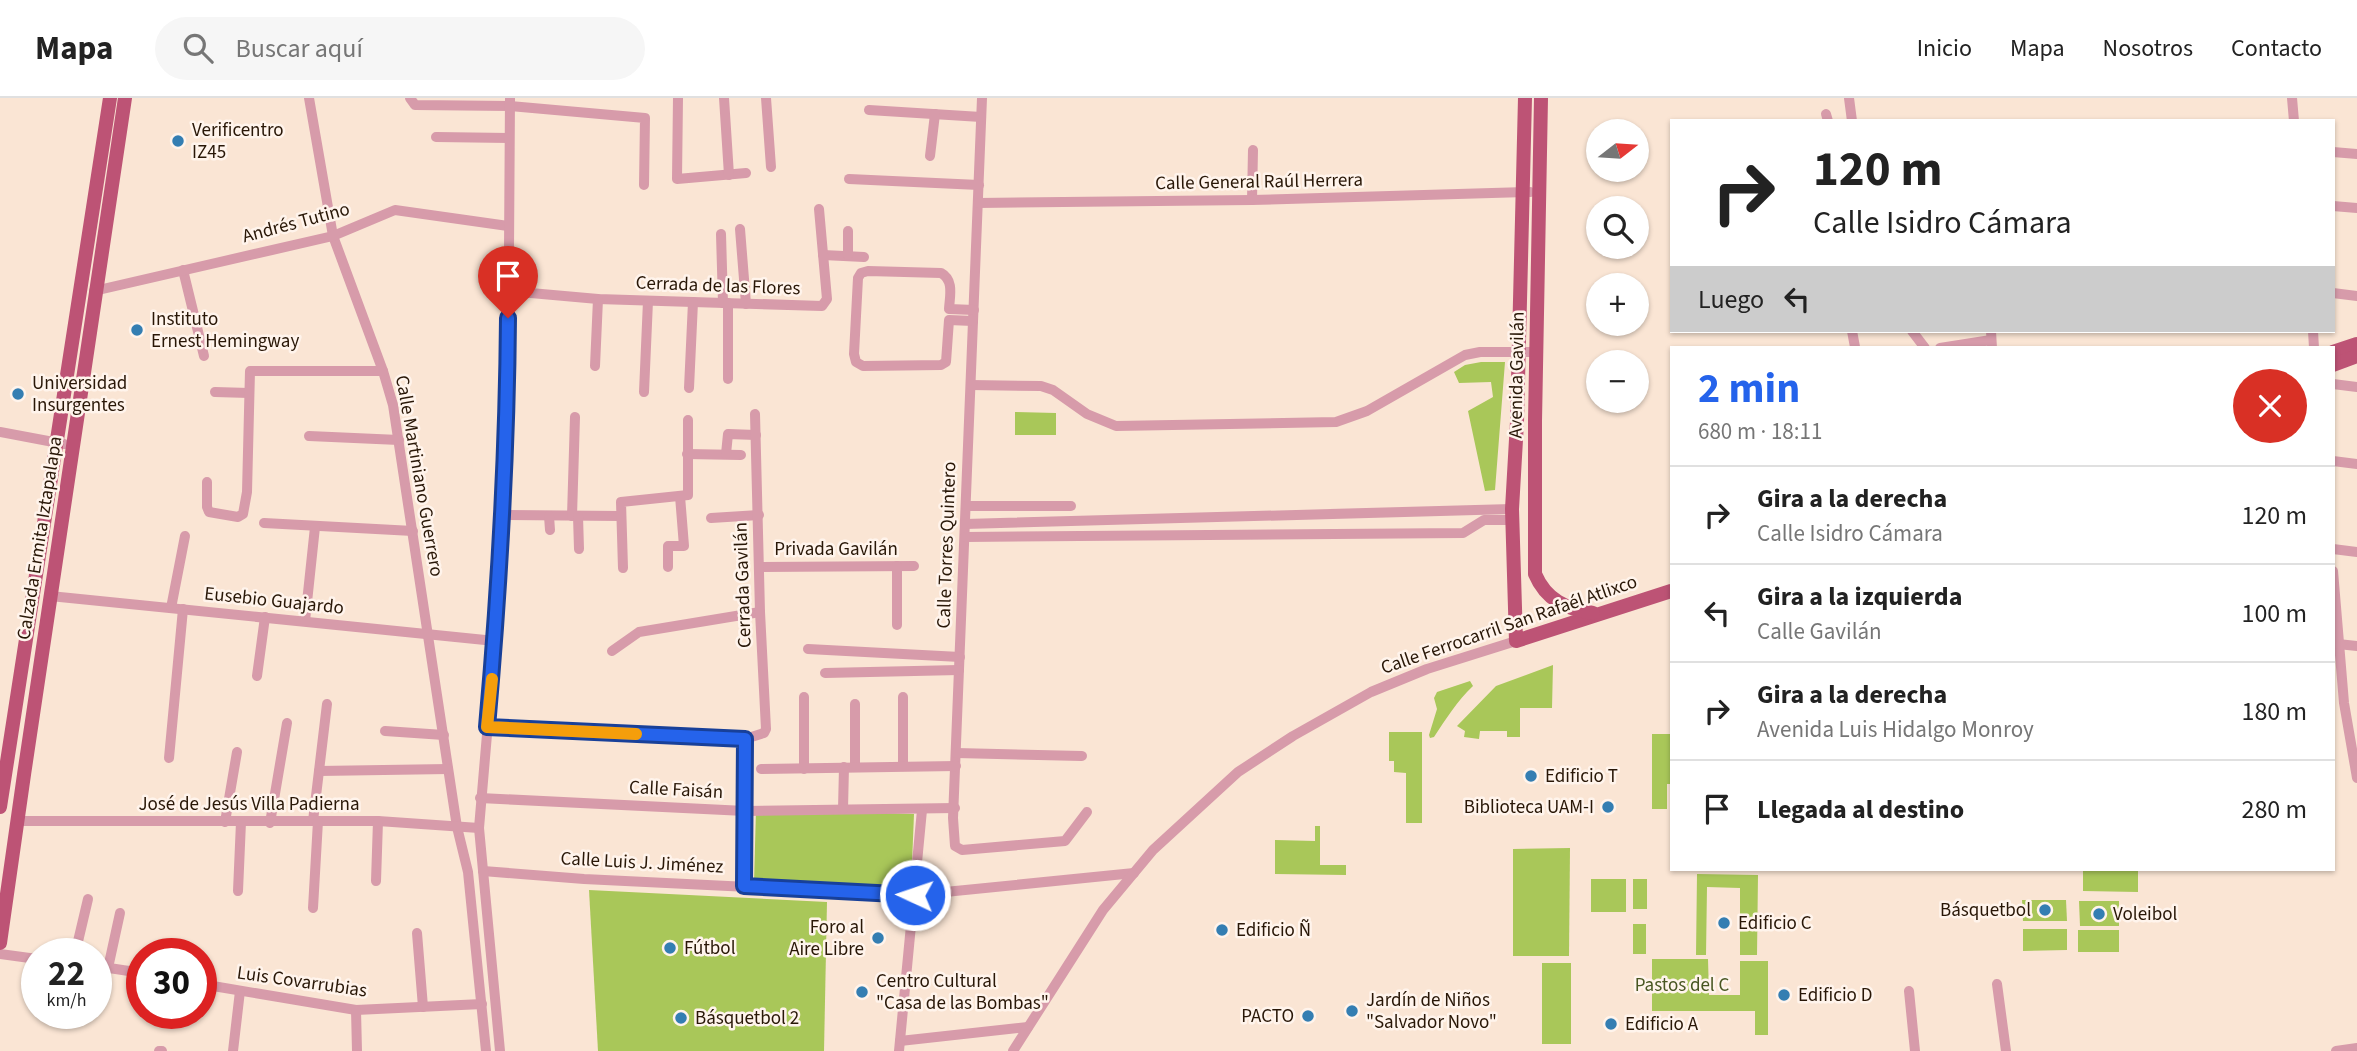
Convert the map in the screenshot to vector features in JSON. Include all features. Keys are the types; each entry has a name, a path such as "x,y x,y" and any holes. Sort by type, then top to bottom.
{"main road":[{"name":"Calzada Ermita Iztapalapa","path":"0,807 110,98"},
{"name":"Calzada Ermita Iztapalapa","path":"0,943 74,446 94,291 125,98"},
{"name":"Avenida Gavilán","path":"1516,641 1512,515 1525,98"},
{"name":"Avenida Gavilán","path":"1541,98 1535,574 1539,584 1561,606 1597,614"},
{"path":"2335,351 2357,344"},
{"path":"2335,364 2357,356"},
{"name":"Calle Ferrocarril San Rafaél Atlixco","path":"1516,641 1670,591"}],"street":[{"name":"Calle Martiniano Guerrero","path":"309,98 333,236 383,371 399,440 457,827 468,872 486,1051"},
{"path":"410,98 415,105 542,103 645,118 644,185"},
{"path":"678,98 677,179 746,173"},
{"path":"724,98 729,175"},
{"path":"766,98 771,167"},
{"name":"Calle Torres Quintero","path":"982,98 954,838 956,846 962,850 1065,841 1087,812"},
{"path":"1849,98 1852,119"},
{"path":"2292,98 2294,119"},
{"path":"500,1051 483,871 480,798 495,641 508,401 510,102"},
{"path":"869,110 981,117"},
{"path":"930,156 935,114"},
{"path":"436,137 509,138"},
{"path":"1252,200 1253,150"},
{"path":"2335,152 2357,154"},
{"path":"849,178 979,185"},
{"name":"Calle General Raúl Herrera","path":"978,203 1252,200 1540,192"},
{"path":"2335,206 2357,208"},
{"name":"Cerrada de las Flores","path":"508,291 598,299 822,306 827,299 820,209"},
{"name":"Andrés Tutino","path":"94,291 333,236 395,210 508,226"},
{"path":"740,229 746,304"},
{"path":"848,230 848,255"},
{"path":"720,234 728,379"},
{"path":"823,255 864,257"},
{"path":"183,270 204,356"},
{"path":"941,272 946,275 950,284 949,309 973,316 949,320 948,355 946,362 941,365 863,366 856,362 854,354 857,290 861,273 941,272"},
{"path":"2335,293 2357,296"},
{"path":"595,366 598,299"},
{"path":"644,392 648,301"},
{"path":"689,388 693,302"},
{"path":"1953,346 1991,340"},
{"path":"971,385 1041,386 1053,390 1087,414 1116,426 1336,422 1367,411 1465,355 1537,352"},
{"path":"207,482 209,512 239,517 243,514 247,492 250,371 383,371"},
{"path":"2335,384 2357,387"},
{"path":"215,392 249,393"},
{"name":"Cerrada Gavilán","path":"745,739 760,736 766,729 755,414"},
{"path":"575,417 575,516 579,549"},
{"path":"624,568 621,502 688,495 688,420"},
{"path":"0,432 74,446"},
{"path":"726,454 727,434 756,435"},
{"path":"309,436 399,440"},
{"path":"687,454 741,454"},
{"path":"2335,461 2357,464"},
{"path":"668,567 668,547 684,546 680,496"},
{"path":"966,506 1071,506"},
{"path":"502,515 621,516"},
{"path":"710,518 759,515"},
{"path":"965,524 1512,515"},
{"path":"965,537 1463,533 1484,520 1512,515"},
{"path":"549,516 550,530"},
{"path":"264,523 413,531"},
{"path":"305,621 315,527"},
{"path":"169,758 177,608 185,536"},
{"path":"2335,549 2357,552"},
{"path":"897,566 897,625"},
{"name":"Privada Gavilán","path":"759,567 914,566"},
{"name":"Eusebio Guajardo","path":"50,596 495,641"},
{"path":"2335,600 2344,703 2357,775"},
{"path":"612,650 639,632 760,612"},
{"path":"257,676 265,617"},
{"name":"Calle Ferrocarril San Rafaél Atlixco","path":"1013,1051 1103,909 1153,850 1238,772 1293,736 1371,692 1427,669 1516,641"},
{"path":"2338,644 2357,646"},
{"path":"808,649 960,657"},
{"path":"825,673 959,670"},
{"path":"804,696 804,769"},
{"path":"903,698 903,766"},
{"path":"2344,703 2357,705"},
{"path":"313,908 318,771 327,704"},
{"path":"843,809 850,767 855,704"},
{"path":"270,823 287,723"},
{"path":"487,727 745,739 744,886"},
{"path":"385,731 444,735"},
{"path":"225,822 237,751"},
{"path":"956,753 1083,756"},
{"path":"761,769 956,766"},
{"path":"318,771 448,769"},
{"name":"Calle Faisán","path":"480,798 745,811 955,808"},
{"path":"922,810 900,1046 1028,1027"},
{"name":"José de Jesús Villa Padierna","path":"18,821 378,821 480,828"},
{"path":"376,881 378,821"},
{"path":"238,891 241,822"},
{"name":"Calle Luis J. Jiménez","path":"483,871 584,879 915,895 1134,873"},
{"path":"79,938 88,899"},
{"path":"112,938 120,914"},
{"path":"417,933 423,1007"},
{"path":"0,954 21,957"},
{"path":"1997,984 2006,1051"},
{"name":"Luis Covarrubias","path":"217,987 356,1010 482,1004"},
{"path":"233,1051 240,991"},
{"path":"1909,991 1914,1051"},
{"path":"356,1010 357,1051"},
{"path":"2336,1051 2357,1048"}],"green space":[{"path":"1505,362 1495,490 1485,491 1468,411 1493,397 1491,382 1459,383 1454,372 1465,365"},
{"path":"1015,412 1056,413 1056,435 1015,435"},
{"path":"1553,665 1552,708 1520,708 1520,737 1507,737 1507,731 1480,731 1479,739 1464,737 1465,731 1457,726 1496,686"},
{"path":"1470,681 1473,686 1434,737 1430,738 1437,709 1434,698 1437,692"},
{"path":"1389,732 1422,732 1422,823 1406,823 1406,773 1394,772 1394,761 1389,761"},
{"path":"1652,734 1670,734 1667,809 1652,809"},
{"path":"756,809 914,814 911,888 754,883"},
{"path":"1315,826 1320,826 1320,865 1346,865 1346,875 1275,874 1275,840 1315,841"},
{"path":"1570,848 1569,956 1513,956 1513,849"},
{"path":"2083,871 2138,871 2138,892 2083,891"},
{"path":"1697,874 1758,875 1757,955 1740,955 1740,888 1707,887 1706,955 1696,955"},
{"path":"1591,879 1626,879 1626,912 1591,912"},
{"path":"1633,879 1647,879 1647,909 1633,909"},
{"path":"589,890 827,902 824,1051 598,1051"},
{"name":"Básquetbol","path":"2022,900 2066,900 2067,921 2023,921"},
{"name":"Voleibol","path":"2079,901 2119,901 2119,926 2080,926"},
{"path":"1633,924 1646,924 1646,954 1633,954"},
{"name":"Básquetbol","path":"2023,929 2067,929 2067,950 2023,951"},
{"path":"2078,930 2119,930 2119,952 2078,952"},
{"name":"Pastos del C","path":"1652,959 1708,959 1709,995 1740,995 1740,961 1768,961 1768,1035 1755,1035 1755,1011 1652,1011"},
{"path":"1542,963 1571,963 1571,1044 1542,1044"}],"slow traffic":[{"path":"492,679 487,727 636,734"}],"place":[{"name":"Verificentro IZ45","path":"178,141"},
{"name":"Instituto Ernest Hemingway","path":"137,330"},
{"name":"Universidad Insurgentes","path":"18,394"},
{"name":"Edificio T","path":"1531,776"},
{"name":"Biblioteca UAM-I","path":"1608,807"},
{"name":"Básquetbol","path":"2045,910"},
{"name":"Voleibol","path":"2099,914"},
{"name":"Edificio C","path":"1724,923"},
{"name":"Edificio Ñ","path":"1222,930"},
{"name":"Foro al Aire Libre","path":"878,938"},
{"name":"Fútbol","path":"670,948"},
{"name":"Centro Cultural \"Casa de las Bombas\"","path":"862,992"},
{"name":"Edificio D","path":"1784,995"},
{"name":"Jardín de Niños \"Salvador Novo\"","path":"1352,1011"},
{"name":"PACTO","path":"1308,1016"},
{"name":"Básquetbol 2","path":"681,1018"},
{"name":"Edificio A","path":"1611,1024"}],"route":[{"path":"508,318 508,401 496,628 487,727 745,739 744,886 915,895"}]}
